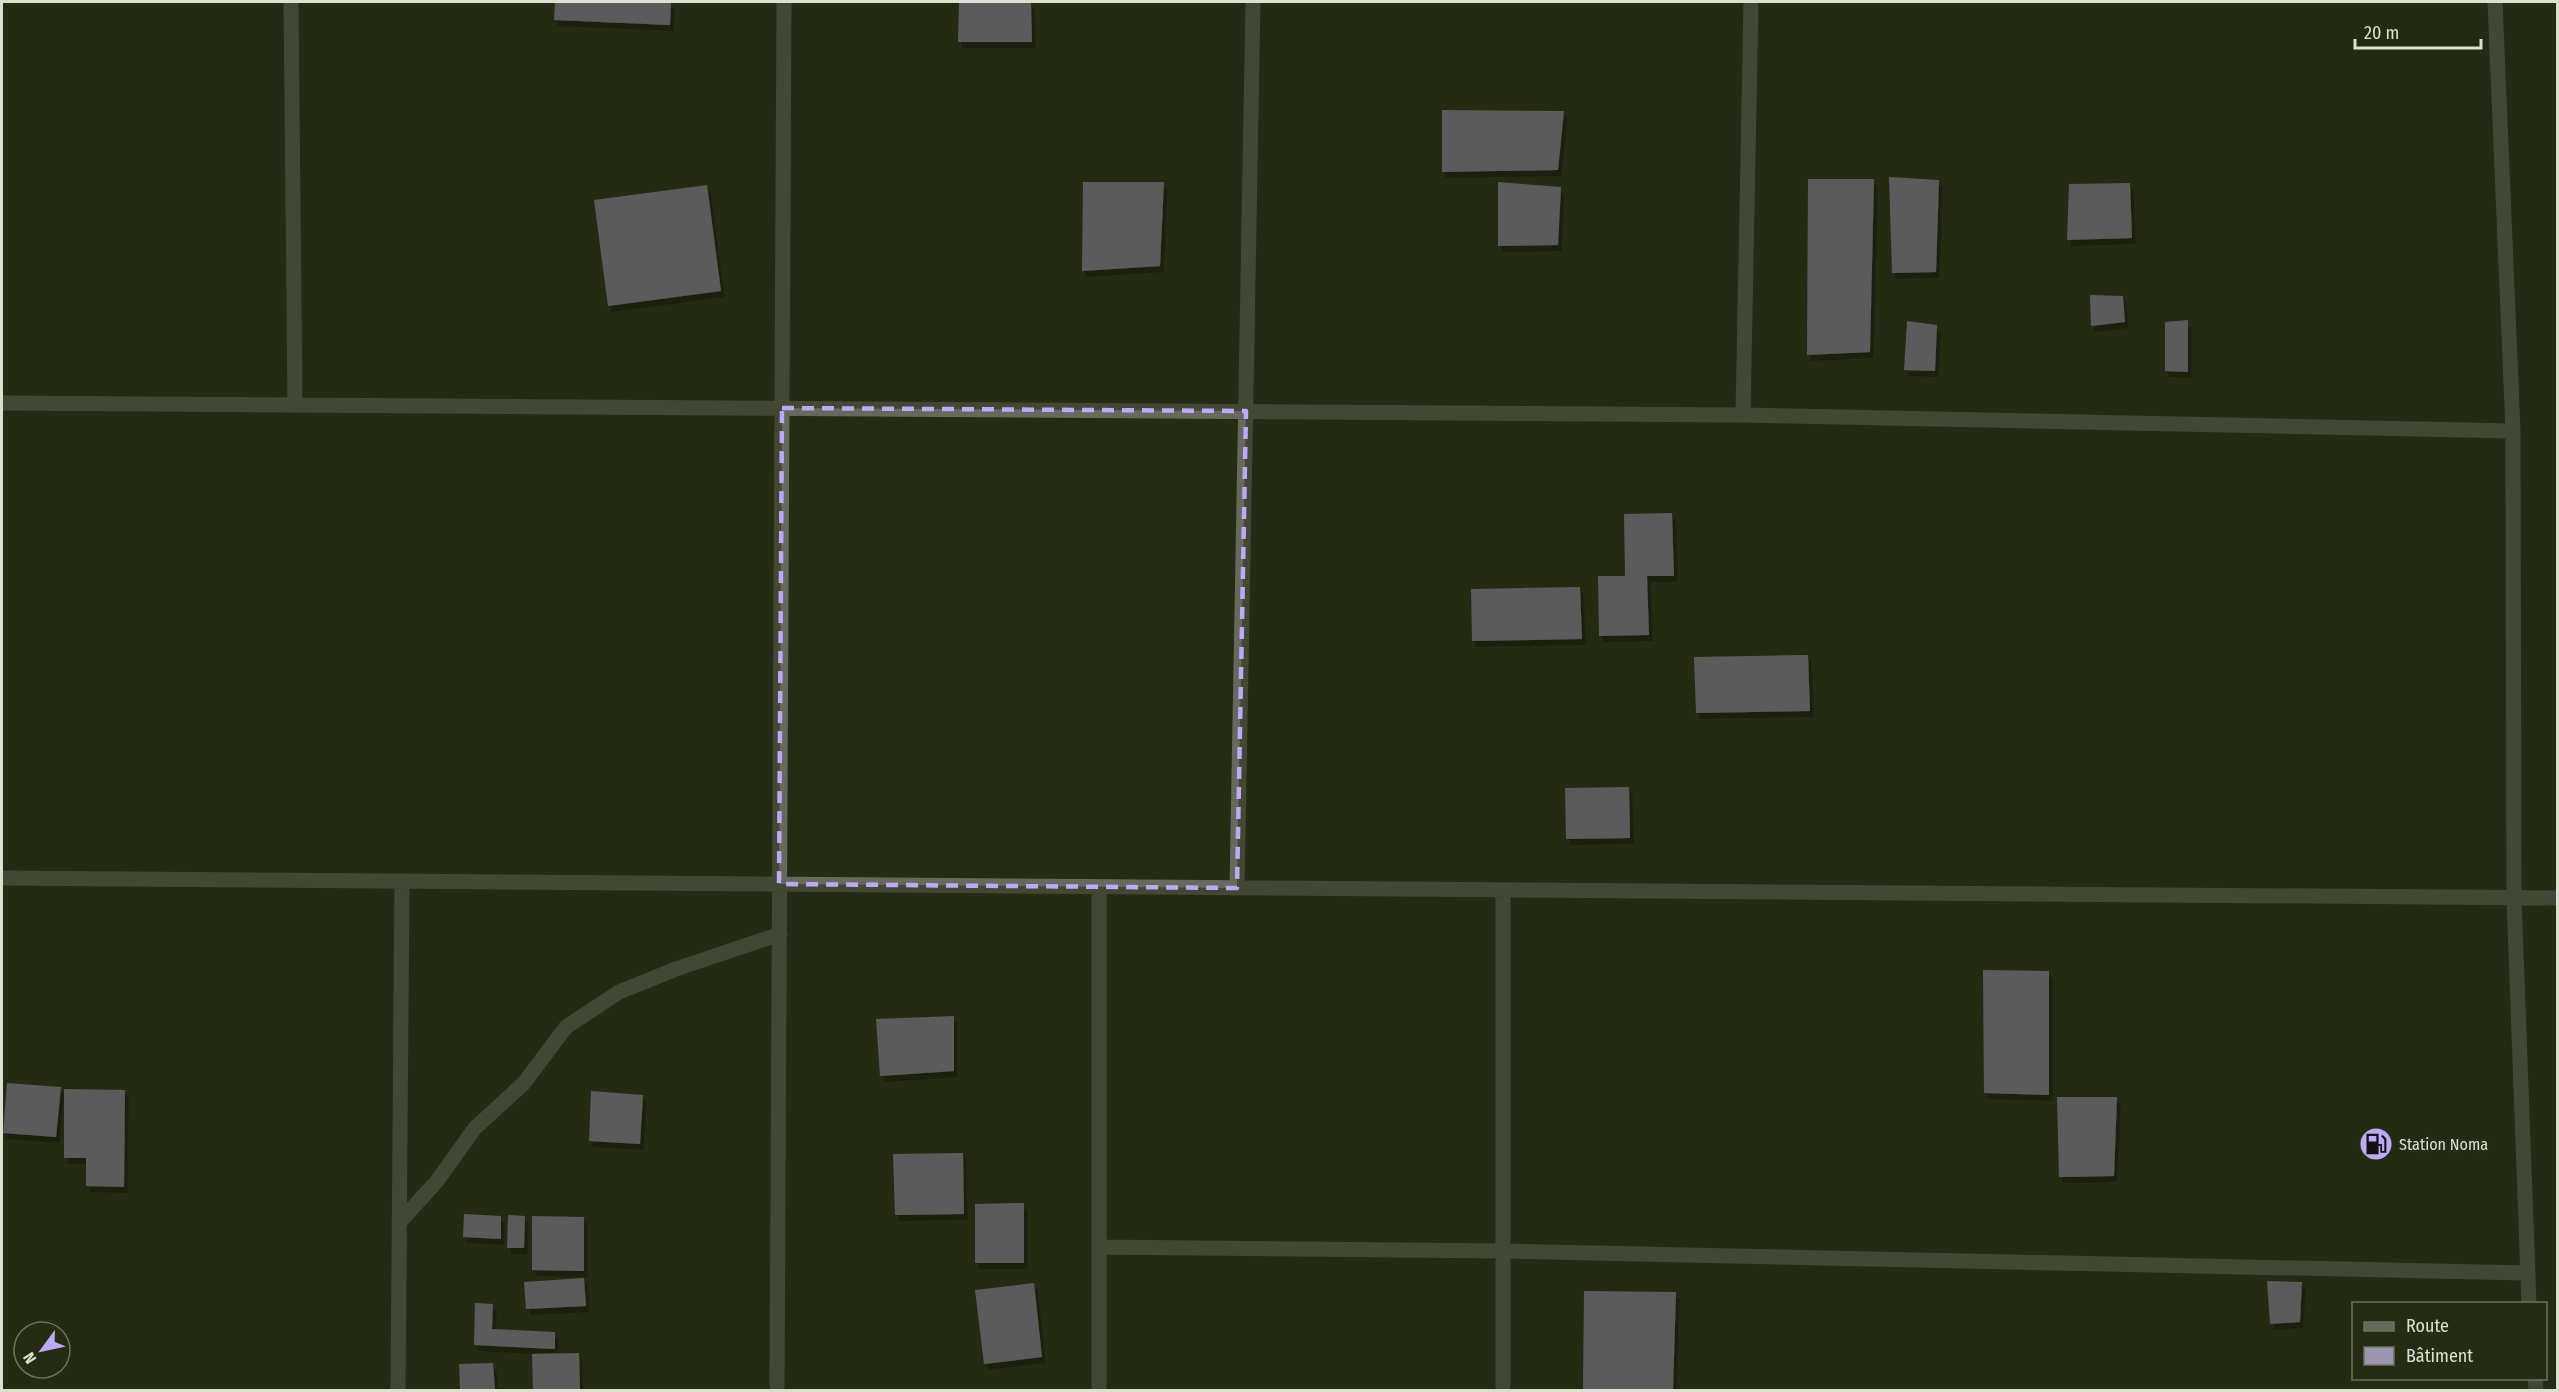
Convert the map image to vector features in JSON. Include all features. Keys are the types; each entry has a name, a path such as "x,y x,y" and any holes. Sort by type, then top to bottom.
{"street":[{"path":"291,2 295,405"},
{"path":"777,1390 784,2"},
{"path":"1237,888 1253,2"},
{"path":"1743,415 1751,2"},
{"path":"2494,2 2513,431 2514,898 2529,1302"},
{"path":"2,403 1743,415 2513,431"},
{"path":"2,878 2558,898"},
{"path":"398,1390 402,881"},
{"path":"1099,1390 1100,887"},
{"path":"1503,890 1503,1390"},
{"path":"399,1223 437,1181 475,1128 524,1083 566,1027 619,992 676,969 780,934"},
{"path":"1099,1247 1503,1251 2526,1273"}],"highlighted area":[{"path":"782,408 1246,411 1237,888 779,884"}],"building":[{"path":"555,2 671,2 670,25 554,20"},
{"path":"959,2 1031,2 1032,42 958,42"},
{"path":"1442,110 1564,111 1558,170 1442,172"},
{"path":"1889,177 1939,180 1936,272 1892,273"},
{"path":"1808,179 1874,179 1870,352 1807,355"},
{"path":"1083,182 1164,182 1160,266 1082,271"},
{"path":"1498,182 1561,187 1558,245 1498,246"},
{"path":"2130,183 2132,238 2067,240 2069,184"},
{"path":"707,185 721,291 608,306 594,200"},
{"path":"2090,295 2123,296 2125,322 2091,326"},
{"path":"2188,320 2188,372 2165,371 2165,322"},
{"path":"1907,321 1937,325 1935,371 1904,370"},
{"path":"1672,513 1674,576 1647,576 1649,635 1599,636 1598,576 1625,576 1624,514"},
{"path":"1580,587 1582,639 1472,641 1471,589"},
{"path":"1808,655 1810,711 1696,713 1694,657"},
{"path":"1629,787 1630,838 1566,839 1565,788"},
{"path":"1983,970 2049,971 2049,1095 1984,1093"},
{"path":"954,1016 954,1071 880,1076 876,1019"},
{"path":"7,1083 61,1087 56,1137 3,1133"},
{"path":"64,1089 125,1090 124,1187 86,1186 86,1158 64,1158"},
{"path":"591,1091 643,1095 640,1144 589,1141"},
{"path":"2057,1097 2117,1097 2114,1176 2059,1177"},
{"path":"963,1153 964,1214 895,1215 893,1154"},
{"path":"1024,1203 1024,1263 975,1263 975,1204"},
{"path":"464,1214 501,1216 501,1239 463,1237"},
{"path":"508,1215 525,1216 524,1248 507,1248"},
{"path":"532,1216 584,1217 584,1271 532,1270"},
{"path":"584,1278 586,1306 526,1309 524,1282"},
{"path":"2267,1281 2302,1282 2300,1322 2270,1324"},
{"path":"1034,1283 1042,1357 984,1364 975,1290"},
{"path":"1584,1291 1676,1292 1673,1390 1583,1390"},
{"path":"475,1303 493,1304 492,1329 555,1332 555,1349 474,1345"},
{"path":"579,1353 580,1390 533,1390 532,1354"},
{"path":"493,1363 495,1390 460,1390 459,1364"}],"place":[{"name":"Station Noma","path":"2376,1144"}]}
